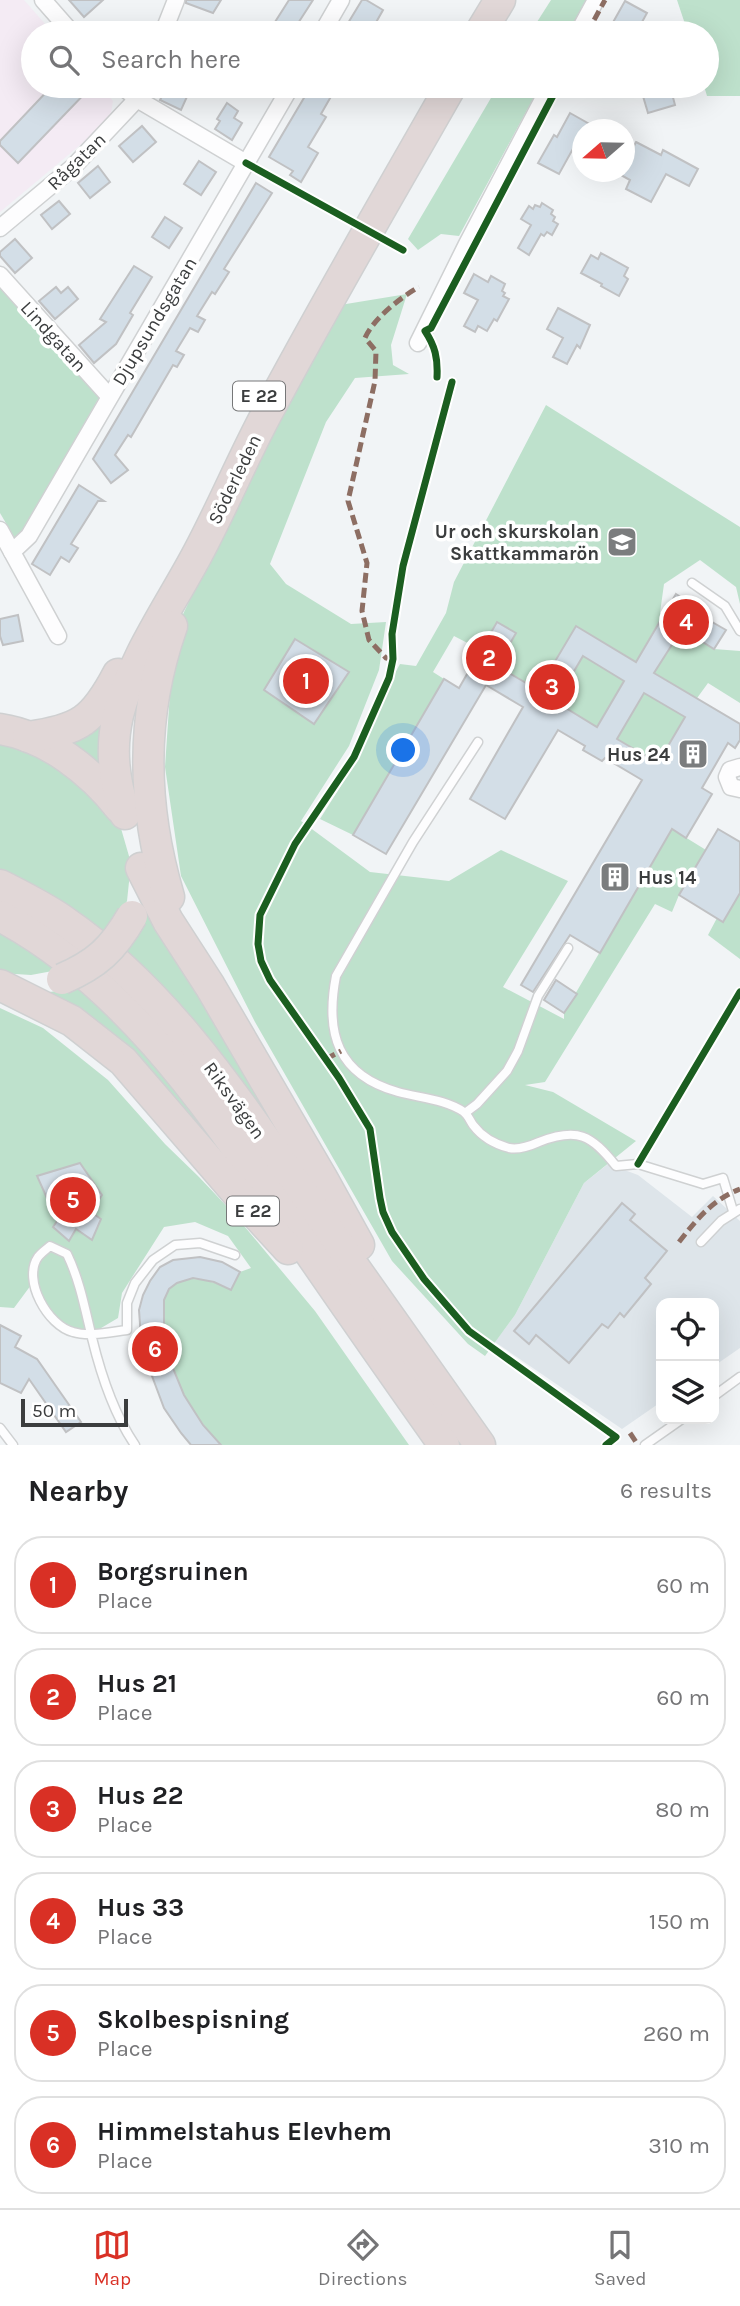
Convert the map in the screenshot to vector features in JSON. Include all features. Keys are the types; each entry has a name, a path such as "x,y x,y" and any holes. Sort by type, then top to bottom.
{"highway":[{"path":"467,21 480,0"},
{"path":"487,21 500,0"},
{"name":"Söderleden","path":"14,733 49,734 81,723 94,713 105,699 182,544 337,248 423,98"},
{"name":"Söderleden","path":"141,868 132,830 117,789 113,763 119,714 135,667 198,553 265,416 444,98"},
{"name":"E 22","path":"198,553 166,644 155,681 150,714 148,785 151,819 174,912 210,986 323,1178 422,1363 480,1445"},
{"path":"14,733 54,750 86,772 125,814"},
{"path":"141,868 168,921 210,986"},
{"path":"0,985 37,984 62,979 107,952 132,916 141,868"},
{"name":"Riksvägen","path":"0,885 65,921 118,964 166,1011 252,1122 422,1363"},
{"name":"Riksvägen","path":"0,916 52,948 137,1023 229,1136 368,1337"},
{"name":"E 22","path":"0,985 72,1021 123,1061 236,1192 368,1337 444,1445"}],"street":[{"path":"43,0 61,21"},
{"path":"168,21 176,0"},
{"path":"329,21 341,0"},
{"path":"585,21 596,0"},
{"name":"Rågatan","path":"0,228 73,167 135,98"},
{"path":"149,98 246,163"},
{"name":"Djupsundsgatan","path":"12,552 29,536 284,98"},
{"path":"418,344 544,98"},
{"name":"Lindgatan","path":"0,275 109,396"},
{"path":"0,530 58,636"},
{"path":"740,767 730,770 727,777 731,787 740,789"}],"lane":[{"path":"692,583 725,606 740,631"},
{"path":"478,742 413,842 336,976 333,992 333,1034 339,1048 360,1074 383,1087 443,1103 465,1113 486,1138 512,1149 527,1147 567,1133 593,1140 617,1166 638,1164 703,1184 723,1178 737,1210 701,1242"},
{"path":"465,1113 477,1104 507,1071 518,1051 538,996 568,948"},
{"path":"135,1445 118,1416 108,1391 91,1334 78,1275 67,1254 50,1246 38,1256 34,1269 39,1299 47,1314 61,1327 74,1333 91,1334 127,1330 127,1303 135,1283 153,1260 175,1245 200,1243 235,1255"},
{"path":"719,1392 740,1377"},
{"path":"646,1445 675,1424"},
{"path":"0,1428 13,1445"}],"shaded area":[{"path":"0,0 24,0 42,21 21,21 21,98 110,98 113,101 110,120 0,212"},
{"path":"608,1164 638,1175 692,1217 713,1196 740,1221 740,1348 719,1363 719,1298 656,1298 656,1405 622,1429 495,1342 515,1315 584,1183"}],"green space":[{"path":"551,0 589,0 577,21 538,21"},
{"path":"677,0 740,0 740,96 719,96 719,21 684,21"},
{"path":"491,98 534,98 459,236 441,234 418,250 408,239"},
{"path":"0,284 100,396 17,542 0,513"},
{"path":"407,294 391,345 393,365 409,374 355,378 326,422 270,564 286,584 351,624 386,622 379,670 349,746 301,821 370,872 449,881 501,850 568,881 503,987 564,1019 564,1013 672,829 706,850 672,912 655,904 545,1082 525,1085 553,1092 636,1141 584,1183 515,1315 485,1356 468,1344 392,1261 255,1022 181,876 165,767 174,633 285,401 340,305"},
{"path":"546,405 740,527 740,604 736,587 700,560 664,584 660,613 663,615 642,651 649,656 643,666 576,626 533,698 530,685 497,666 516,633 497,622 481,650 454,636 433,672 444,679 353,835 320,819 357,760 400,664 416,666 446,613 454,582"},
{"path":"682,629 714,649 740,651 740,703 708,683 692,705 688,693 648,669 661,662"},
{"path":"583,656 625,681 597,728 556,702"},
{"path":"644,693 685,717 658,763 617,739"},
{"path":"108,713 108,783 60,748"},
{"path":"0,737 53,755 120,825 131,863 127,901 107,936 66,907 0,869"},
{"path":"740,893 740,959 708,935 717,918 724,921"},
{"path":"144,903 314,1179 123,950 139,922"},
{"path":"0,932 58,970 31,975 0,973"},
{"path":"76,984 127,1030 161,1070 242,1179 42,993"},
{"path":"0,1008 43,1028 108,1080 165,1144 235,1215 315,1311 409,1445 221,1445 191,1406 174,1372 163,1327 163,1306 169,1290 181,1281 201,1280 230,1289 240,1272 251,1268 228,1236 195,1222 164,1227 122,1293 118,1318 91,1334 74,1333 47,1314 34,1281 14,1308 0,1307","holes":["80,1163 102,1194 91,1212 101,1219 92,1240 76,1229 69,1241 53,1227 59,1218 37,1176"]}],"building":[{"path":"69,0 103,0 84,17"},
{"path":"186,0 221,0 213,13 186,3"},
{"path":"289,0 313,0 299,21 276,21"},
{"path":"362,0 383,10 377,21 349,21"},
{"path":"625,1 647,13 643,21 614,21"},
{"path":"41,98 80,98 18,163 0,145 0,141"},
{"path":"161,98 186,98 181,110 160,100"},
{"path":"304,98 330,98 321,114 326,117 308,147 318,153 301,182 290,175 293,171 269,157"},
{"path":"644,98 673,98 675,105 648,113"},
{"path":"227,103 238,111 234,118 242,123 232,140 215,129 220,121 217,119"},
{"path":"570,113 581,119 572,119 572,150 559,174 538,163 554,135 557,137"},
{"path":"142,126 156,142 133,162 119,146"},
{"path":"636,142 661,155 663,150 698,169 689,186 666,174 651,202 626,189 629,182 635,182"},
{"path":"199,161 216,172 201,195 184,184"},
{"path":"98,166 110,182 90,198 78,183"},
{"path":"256,183 272,193 224,269 229,272 197,316 205,320 198,332 190,328 176,351 184,355 177,367 173,365 131,437 128,435 115,455 128,470 111,483 93,459"},
{"path":"59,201 70,214 52,229 41,215"},
{"path":"542,203 553,210 553,221 558,224 552,235 547,232 544,236 541,234 529,255 518,248 531,225 521,219 529,206 533,209 535,205 540,207"},
{"path":"165,217 182,228 169,248 152,237"},
{"path":"15,239 32,258 15,273 0,256 0,252"},
{"path":"601,253 628,268 624,276 628,279 619,296 581,273 591,255 598,259"},
{"path":"134,266 152,277 130,313 133,315 116,344 94,363 79,345 106,322 100,319"},
{"path":"474,274 488,282 491,276 505,284 503,296 509,299 497,321 494,319 487,331 478,326 475,332 464,326 478,300 464,293"},
{"path":"56,287 61,293 68,287 78,299 55,319 39,301"},
{"path":"558,308 590,325 580,348 577,345 567,364 553,357 563,338 547,329"},
{"path":"79,485 104,501 98,501 71,544 78,548 69,562 61,557 50,575 32,564"},
{"path":"676,594 695,606 693,611 726,630 714,649 682,629 654,673 740,724 740,740 735,748 728,743 702,788 712,794 686,838 672,829 600,953 570,935 533,992 521,985 642,780 605,758 602,761 583,750 585,746 558,730 505,819 470,799 523,707 486,685 386,854 353,835 444,679 459,688 497,622 516,633 497,666 538,690 576,626 636,662","holes":["583,656 624,681 597,727 556,702","644,693 685,717 658,763 617,739"]},
{"path":"18,615 23,641 3,645 0,619"},
{"path":"295,639 349,672 314,724 264,690"},
{"path":"718,829 740,842 740,893 723,922 679,895"},
{"path":"556,980 577,994 564,1013 544,1000"},
{"path":"80,1163 102,1195 91,1212 101,1219 92,1240 76,1229 69,1241 53,1227 59,1218 37,1176"},
{"path":"622,1203 635,1214 630,1220 667,1251 645,1278 651,1284 624,1317 620,1313 608,1328 602,1324 569,1363 536,1335 529,1344 514,1331"},
{"path":"200,1257 222,1262 240,1272 231,1290 214,1282 193,1278 177,1283 169,1289 164,1300 164,1338 184,1395 203,1425 221,1445 191,1445 181,1433 164,1408 146,1360 141,1338 139,1310 143,1295 160,1267 173,1260"},
{"path":"0,1325 21,1336 15,1347 37,1359 81,1422 66,1432 29,1379 21,1393 0,1383"}],"marked path":[{"path":"594,21 605,0"},
{"path":"393,659 386,658 369,640 362,611 367,563 348,501 375,381 376,351 365,338 374,323 388,309 419,287"},
{"path":"326,1059 341,1051"},
{"path":"679,1242 713,1205 740,1189"},
{"path":"630,1433 638,1445"}],"cycle path":[{"path":"437,377 435,352 425,331 431,328 552,98"},
{"path":"246,163 403,250"},
{"path":"452,382 403,566 392,634 393,659 389,678 354,757 295,844 260,915 258,944 261,961 270,980 339,1078 370,1129 383,1212 392,1232 424,1279 469,1331 616,1437 606,1445"},
{"path":"638,1164 740,992"}],"place":[{"name":"Ur och skurskolan Skattkammarön","path":"622,542"},
{"name":"Hus 33","path":"686,622"},
{"name":"Hus 21","path":"489,658"},
{"name":"Borgsruinen","path":"306,681"},
{"name":"Hus 22","path":"552,687"},
{"name":"Hus 24","path":"693,754"},
{"name":"Hus 14","path":"615,877"},
{"name":"Skolbespisning","path":"73,1200"},
{"name":"Himmelstahus Elevhem","path":"155,1349"}]}
